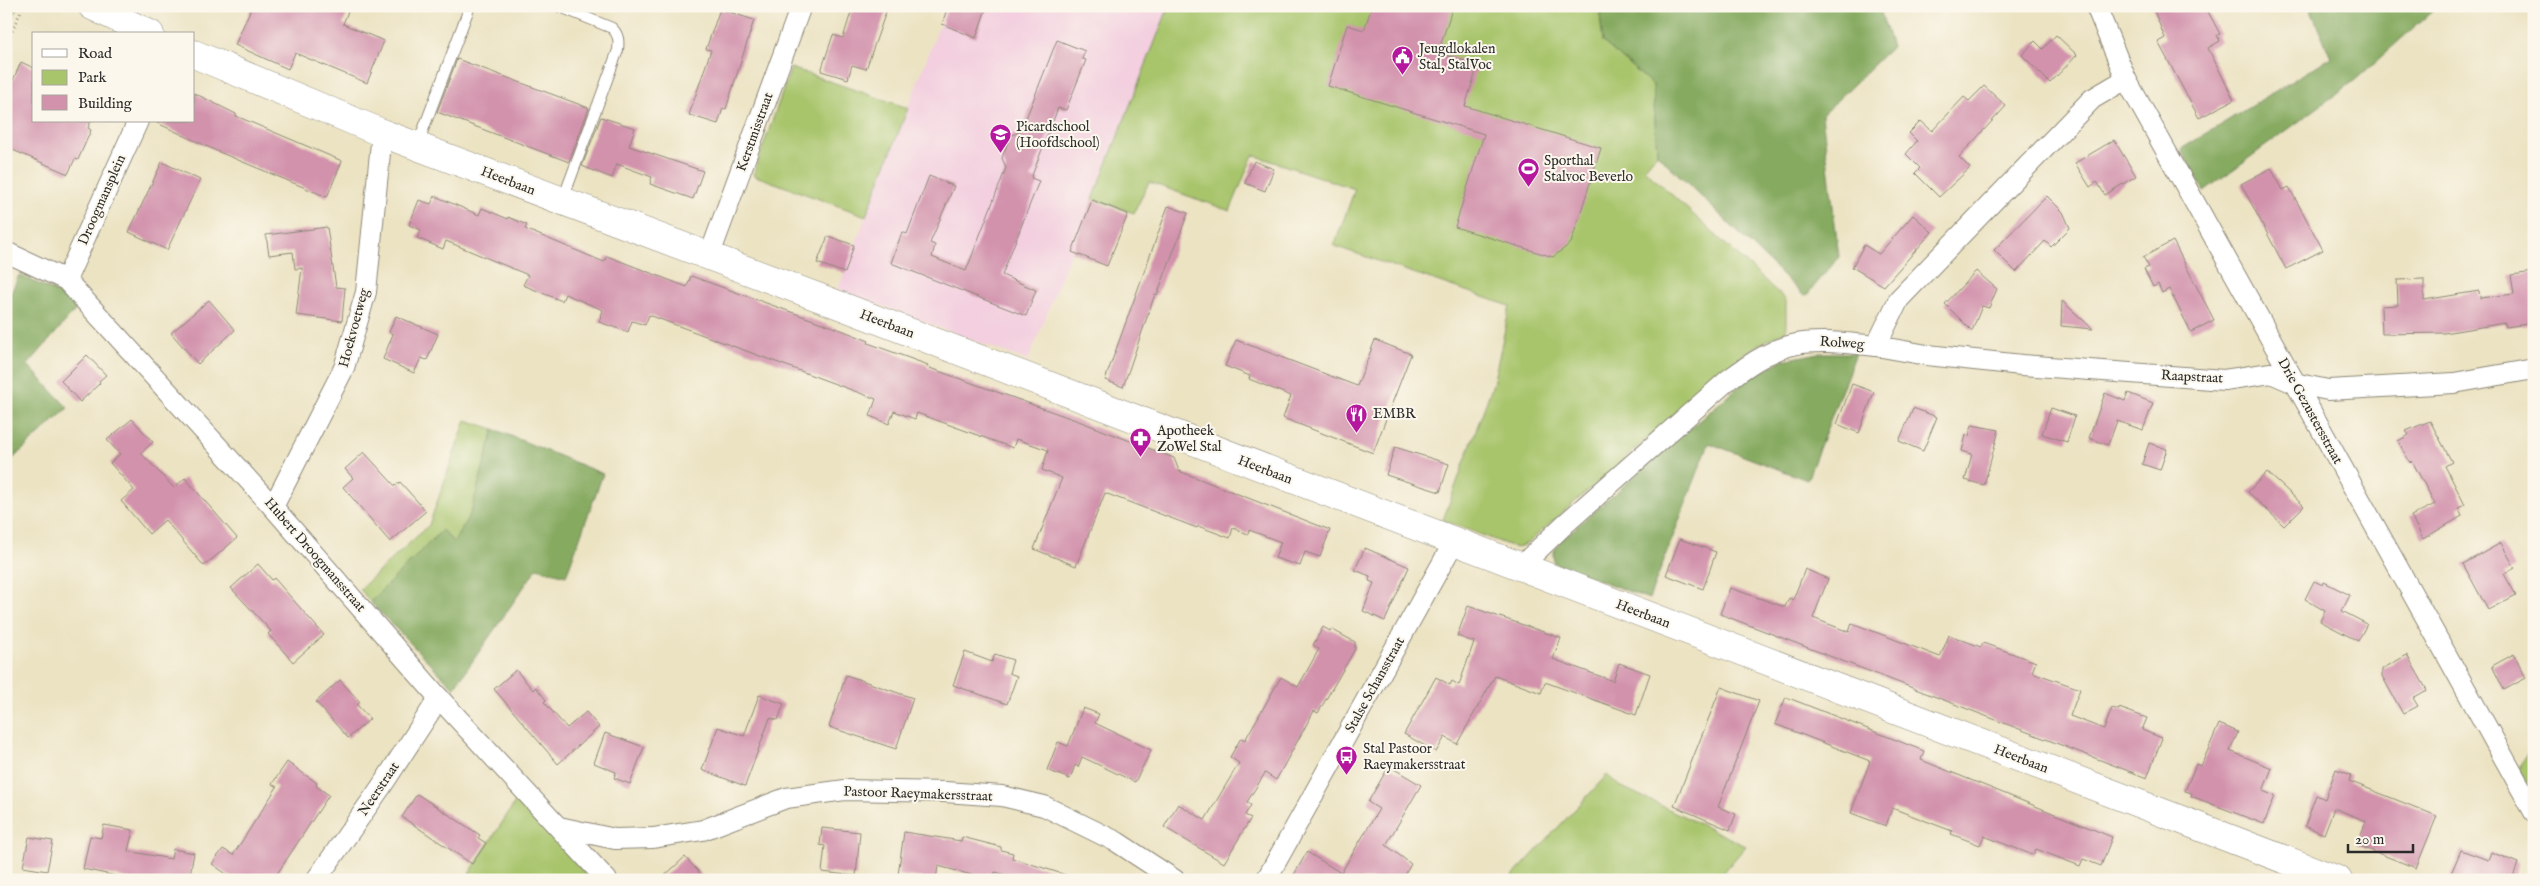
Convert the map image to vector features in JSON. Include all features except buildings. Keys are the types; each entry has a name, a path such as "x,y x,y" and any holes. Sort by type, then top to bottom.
{"street":[{"path":"92,6 146,32"},
{"name":"Kerstmisstraat","path":"709,257 801,6"},
{"name":"Drie Gezustersstraat","path":"2096,6 2126,79 2534,812"},
{"name":"Heerbaan","path":"195,54 416,147 709,257 2338,880"},
{"name":"Rolweg","path":"1520,567 1602,491 1728,380 1748,365 1788,345 1808,341 1876,346 1899,299 2092,99 2126,79"},
{"name":"Droogmansplein","path":"66,280 138,122"},
{"name":"Hoekvoetweg","path":"273,507 344,368 366,292 382,133"},
{"name":"Hubert Droogmansstraat","path":"6,252 66,280 273,507 439,698 607,880"},
{"name":"Raapstraat","path":"1876,346 1927,355 2003,363 2224,380 2272,373 2294,383 2328,390 2454,383 2534,370"},
{"name":"Stalse Schansstraat","path":"1266,880 1454,542"},
{"name":"Neerstraat","path":"316,880 381,787 439,698"},
{"name":"Pastoor Raeymakersstraat","path":"559,827 615,839 652,838 703,830 786,798 844,790 945,792 1002,796 1044,806 1117,842 1175,880"}],"lane":[{"path":"416,147 470,6"},
{"path":"558,6 612,28 617,34 619,42 618,50 562,202"}],"path":[{"path":"6,45 23,6"}],"shaded area":[{"name":"Picardschool (Hoofdschool)","path":"947,6 1169,6 1028,361 838,289"}],"green space":[{"path":"6,6 18,6 6,32"},
{"path":"1169,6 1599,6 1603,42 1653,85 1657,154 1644,169 1786,300 1786,331 1744,354 1528,543 1516,548 1443,520 1493,384 1510,306 1334,246 1355,189 1253,155 1230,211 1149,182 1134,213 1093,199"},
{"path":"1599,6 1879,6 1892,47 1822,115 1839,257 1805,297 1657,154 1653,85 1603,42"},
{"path":"2309,6 2438,6 2354,81 2204,191 2181,149 2331,57"},
{"path":"791,68 908,108 866,216 753,175"},
{"path":"19,275 56,292 77,308 28,365 68,408 6,465 6,368 12,358 6,356 6,304"},
{"path":"1819,353 1856,353 1807,480 1709,443 1649,599 1554,563 1553,553 1560,541 1746,380 1782,360"},
{"path":"466,420 494,429 471,512 454,543 442,530 370,602 360,589 429,525"},
{"path":"494,429 603,474 566,576 537,568 454,688 370,602 442,530 454,542 471,512"},
{"path":"2534,740 2534,795 2519,769"},
{"path":"1607,775 1620,786 1746,846 1717,880 1509,880"},
{"path":"518,798 591,880 465,880"}],"place":[{"name":"Jeugdlokalen Stal, StalVoc","path":"1403,76"},
{"name":"Picardschool (Hoofdschool)","path":"1000,154"},
{"name":"Sporthal Stalvoc Beverlo","path":"1528,188"},
{"name":"EMBR","path":"1357,433"},
{"name":"Apotheek ZoWel Stal","path":"1141,458"},
{"name":"Stal Pastoor Raeymakersstraat","path":"1347,776"}]}
